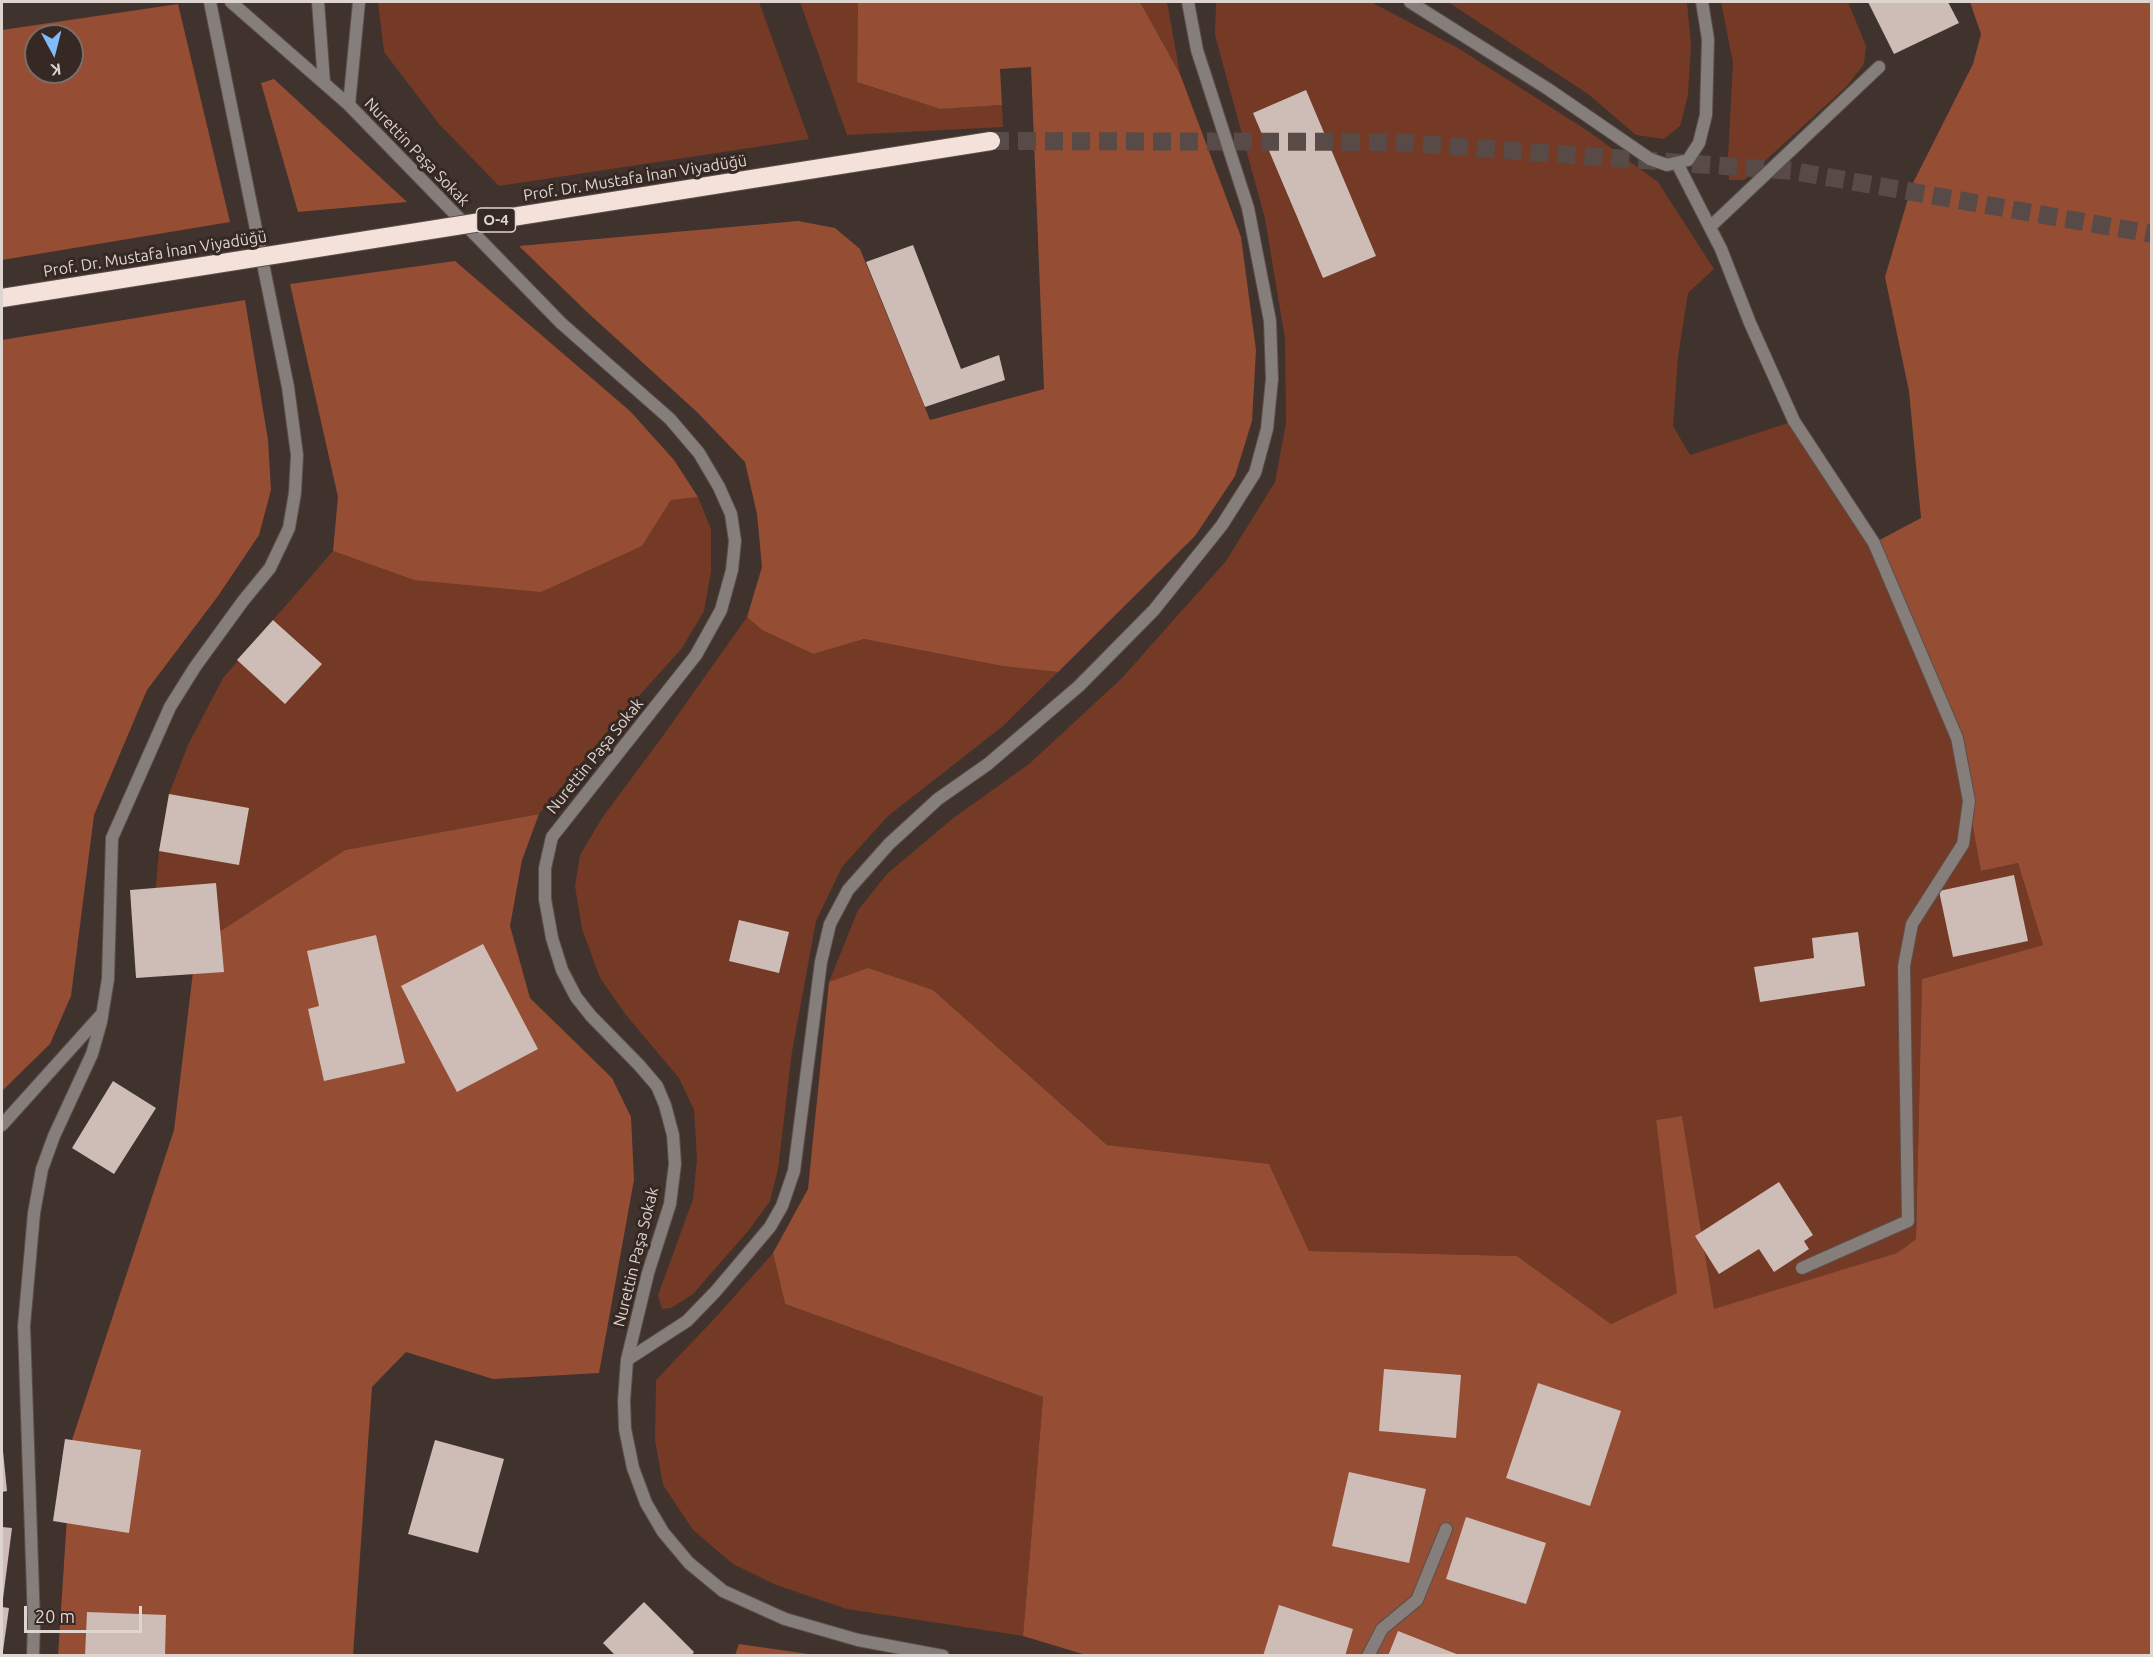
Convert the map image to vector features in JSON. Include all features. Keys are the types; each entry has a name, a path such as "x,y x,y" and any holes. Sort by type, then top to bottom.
{"highway":[{"name":"Prof. Dr. Mustafa İnan Viyadüğü","path":"2,298 991,141"}],"street":[{"path":"33,1656 24,1326 34,1213 42,1169 54,1136 92,1054 102,1014 108,979 112,838 170,706 195,666 270,568 289,528 296,493 297,455 288,387 210,2"},
{"name":"Nurettin Paşa Sokak","path":"231,2 349,105 561,323 670,419 699,453 719,487 731,514 735,541 732,570 721,610 696,655 552,837 544,868 548,918 562,970 576,997 591,1016 657,1086 674,1135 675,1164 669,1204 648,1273 627,1360 624,1401 625,1429 633,1468 646,1503 663,1532 689,1563 723,1591 785,1619 858,1640 944,1656"},
{"path":"318,2 324,82"},
{"path":"349,105 359,2"},
{"path":"627,1360 687,1321 716,1291 762,1236 783,1206 794,1171 821,962 830,924 848,890 890,844 938,799 988,764 1079,686 1154,610 1222,525 1254,473 1267,429 1272,379 1270,321 1248,208 1197,50 1188,2"},
{"path":"1410,2 1548,89 1650,159 1667,165 1688,160 1699,143 1706,115 1708,39 1702,2"},
{"path":"1710,227 1879,67"},
{"path":"1677,163 1721,249 1750,323 1794,421 1874,543 1957,738 1969,801 1963,844 1912,924 1904,966 1908,1221 1802,1268"},
{"path":"2,1125 102,1014"},
{"path":"1368,1656 1382,1629 1418,1600 1446,1529"}],"shaded area":[{"path":"378,2 759,2 809,139 499,186 439,124 384,52"},
{"path":"800,2 858,2 857,82 940,109 1002,105 1003,127 847,135"},
{"path":"858,2 1140,2 1180,74 1241,237 1256,350 1252,421 1235,476 1195,536 1058,672 1002,666 864,639 813,654 762,630 747,617 762,567 757,514 745,462 697,412 587,312 519,246 798,221 835,228 860,249 930,420 1044,389 1031,67 1000,69 1002,105 940,109 857,82"},
{"path":"1140,2 1167,2 1180,74"},
{"path":"1216,2 1371,2 1458,48 1588,131 1658,182 1714,269 1688,293 1678,357 1673,426 1690,455 1794,421 1874,543 1957,738 1982,871 2018,863 2043,945 1922,979 1916,1239 1897,1253 1714,1310 1682,1116 1656,1120 1678,1293 1611,1324 1517,1256 1309,1251 1269,1164 1107,1145 933,990 829,982 858,910 887,874 952,819 1029,764 1121,679 1226,561 1275,482 1286,423 1285,339 1265,219 1215,35"},
{"path":"1448,2 1687,2 1691,44 1688,95 1680,126 1664,139 1636,135 1588,94"},
{"path":"1721,2 1848,2 1866,46 1864,64 1847,86 1744,180 1729,180 1733,63"},
{"path":"1970,2 2151,2 2151,1655 1086,1655 1023,1636 1043,1397 785,1304 773,1253 808,1189 829,982 868,968 933,990 1107,1145 1269,1164 1309,1251 1517,1256 1611,1324 1677,1293 1656,1120 1682,1116 1714,1309 1897,1253 1916,1239 1922,979 2043,945 2018,863 1981,871 1957,738 1874,543 1921,518 1909,391 1885,277 1912,185 1973,64 1981,34"},
{"path":"178,4 230,222 2,260 2,30 24,27 24,84 84,84 84,24 43,24"},
{"path":"274,79 407,202 298,212 261,83"},
{"path":"455,261 630,411 674,460 698,497 671,500 642,546 541,592 414,580 333,551 338,497 290,284"},
{"path":"245,300 268,440 271,490 259,535 218,596 147,690 94,815 71,996 50,1044 2,1091 2,340"},
{"path":"698,497 711,529 711,572 704,611 682,648 606,733 539,814 345,850 196,947 155,896 159,851 169,794 188,745 223,678 333,551 414,580 642,546 671,500"},
{"path":"747,617 762,630 813,654 864,639 1002,666 1058,672 1003,726 888,816 842,867 816,921 792,1052 778,1169 770,1201 749,1230 693,1294 671,1308 662,1309 658,1295 693,1199 697,1159 694,1110 679,1078 626,1015 600,978 582,929 575,886 580,855 602,818"},
{"path":"539,814 522,860 510,926 530,998 612,1078 631,1117 634,1180 599,1373 493,1379 406,1352 372,1387 353,1655 58,1656 72,1440 174,1130 196,947 345,850"},
{"path":"773,1253 785,1304 1043,1397 1023,1636 847,1609 776,1585 733,1564 693,1530 663,1485 655,1440 656,1380"},
{"path":"739,1644 815,1655 735,1655"}],"building":[{"path":"1868,2 1948,2 1959,23 1894,54"},
{"path":"1306,90 1376,256 1323,278 1253,113"},
{"path":"913,245 961,369 999,355 1005,380 925,407 866,262"},
{"path":"273,620 322,664 285,704 237,660"},
{"path":"169,794 249,808 239,865 159,851"},
{"path":"2014,875 2028,941 1953,957 1939,891"},
{"path":"216,883 224,972 136,978 130,890"},
{"path":"739,920 789,932 779,973 729,961"},
{"path":"1858,932 1865,986 1760,1002 1754,967 1814,958 1812,938"},
{"path":"376,935 405,1063 324,1081 308,1009 319,1006 307,951"},
{"path":"483,944 538,1049 457,1092 401,986"},
{"path":"113,1081 156,1108 114,1174 72,1148"},
{"path":"1779,1182 1813,1235 1804,1241 1809,1249 1774,1272 1759,1249 1719,1274 1695,1236"},
{"path":"1384,1369 1461,1375 1456,1438 1379,1431"},
{"path":"1538,1383 1621,1411 1590,1506 1506,1478"},
{"path":"65,1439 141,1450 129,1533 53,1521"},
{"path":"435,1440 504,1459 478,1553 408,1534"},
{"path":"2,1451 7,1491 2,1492"},
{"path":"1349,1472 1426,1489 1409,1563 1332,1546"},
{"path":"1466,1517 1546,1543 1526,1604 1446,1579"},
{"path":"2,1527 12,1528 3,1599 2,1599"},
{"path":"644,1602 694,1652 691,1656 616,1656 603,1643"},
{"path":"1279,1605 1353,1629 1345,1656 1263,1656"},
{"path":"2,1607 9,1608 3,1651 2,1651"},
{"path":"87,1612 166,1615 165,1656 85,1656"},
{"path":"1398,1631 1459,1655 1459,1656 1388,1656"}],"tunnel":[{"path":"991,141 1394,142 1793,171 2152,234"}]}
